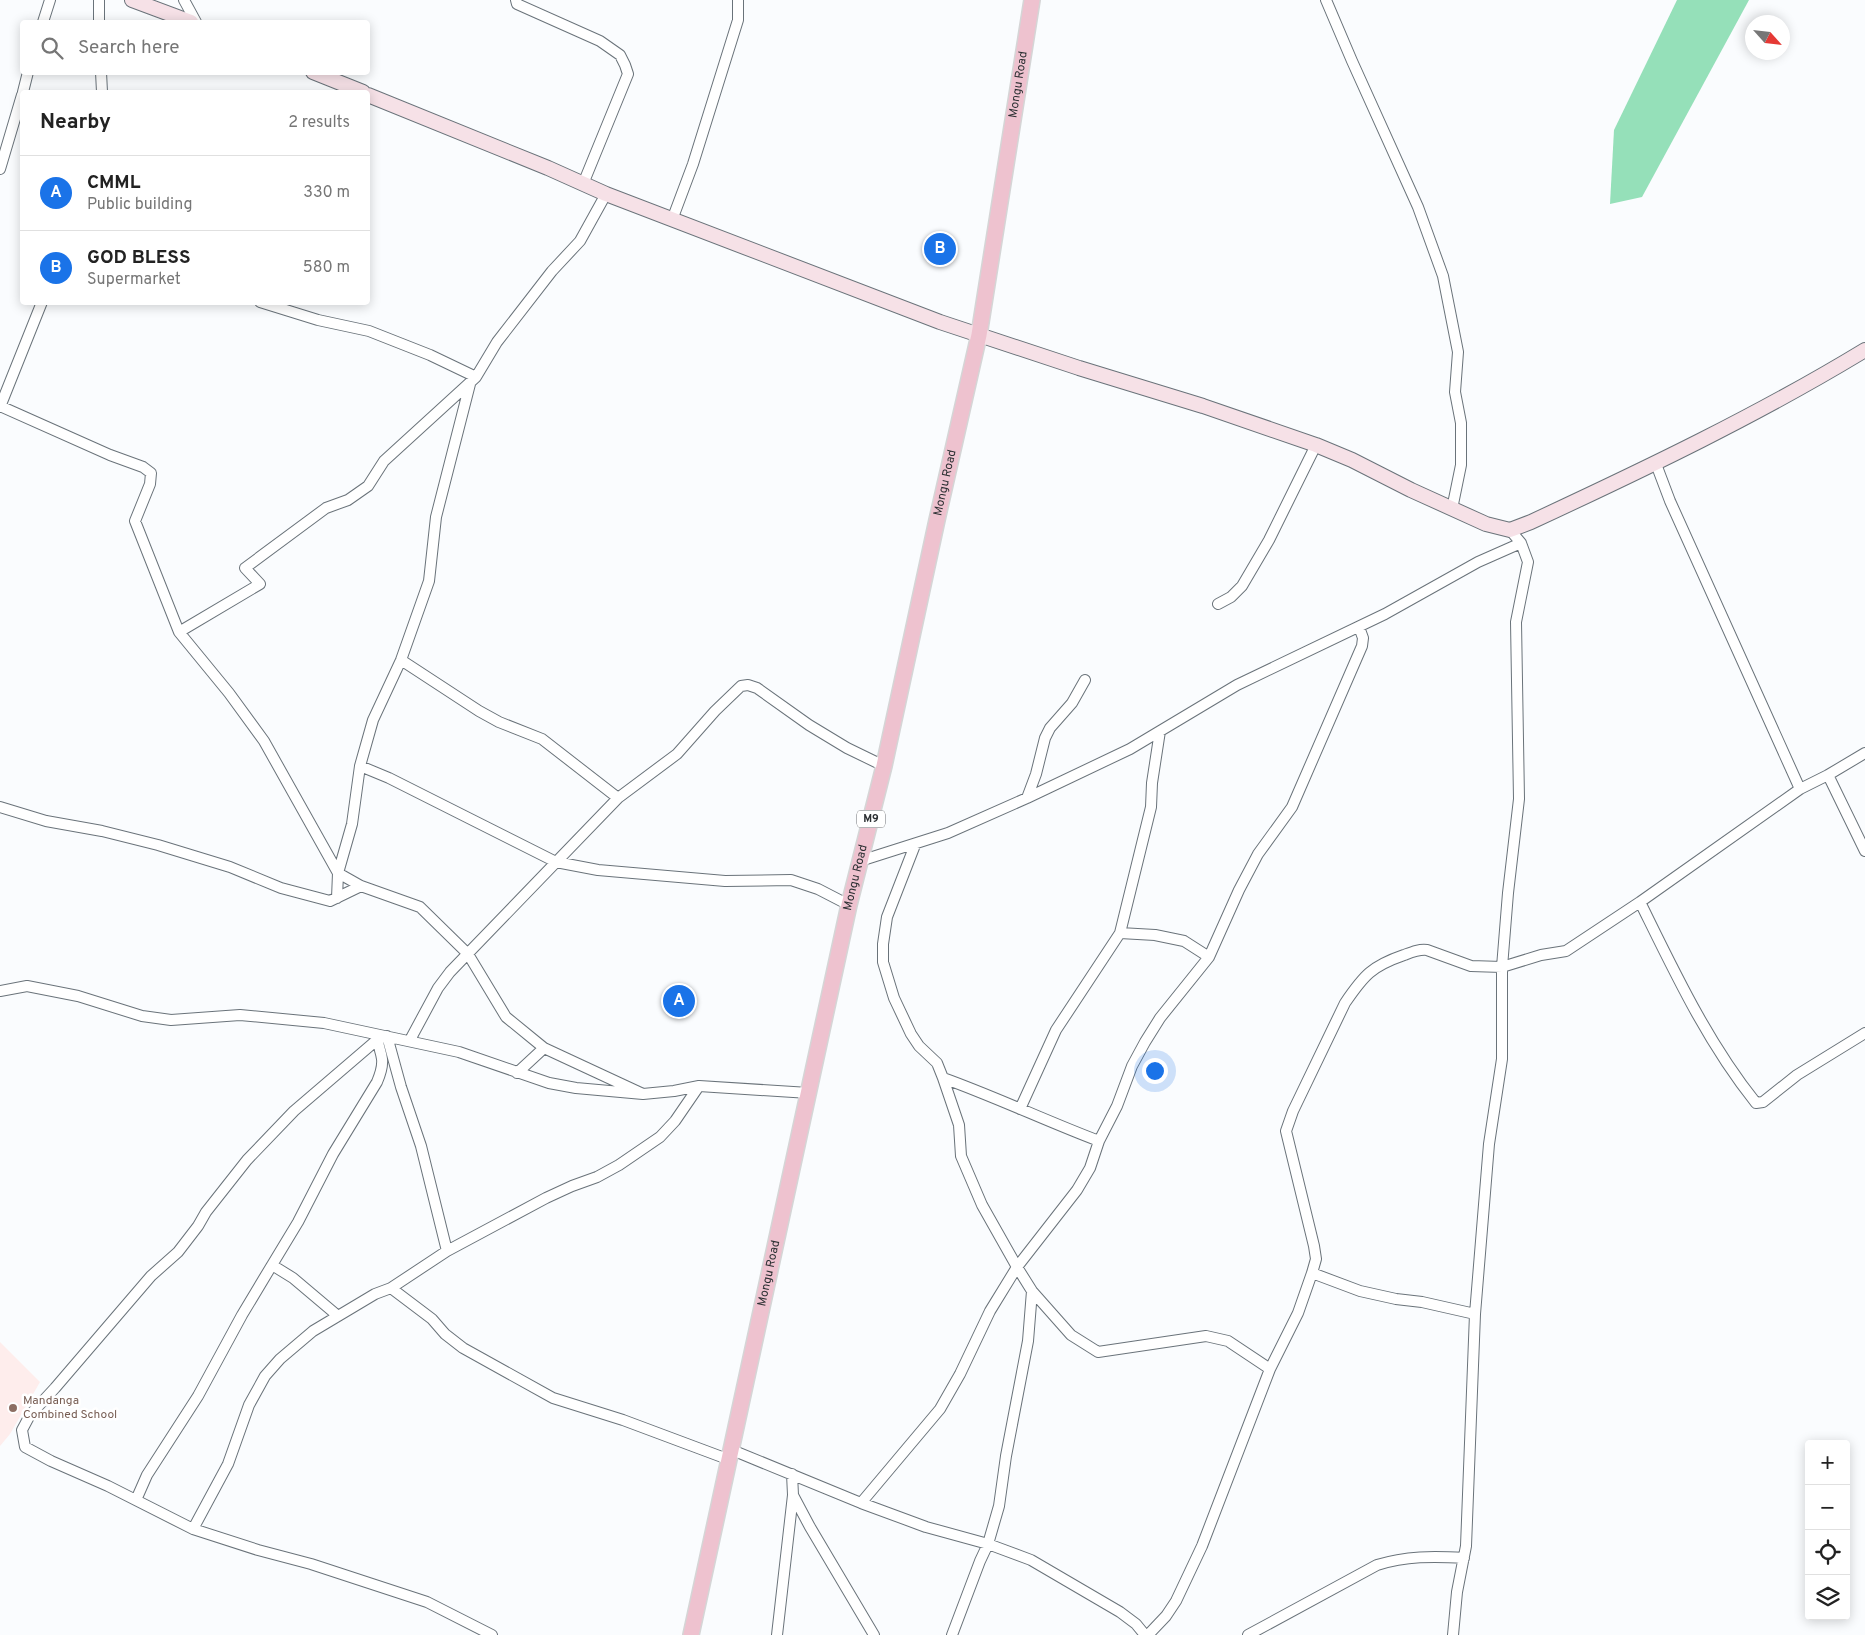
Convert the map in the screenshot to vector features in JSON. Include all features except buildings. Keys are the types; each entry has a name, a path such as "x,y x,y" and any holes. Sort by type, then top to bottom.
{"main road":[{"path":"132,0 186,20"},
{"name":"Mongu Road","path":"691,1635 849,906 884,766 979,335 1032,0"},
{"path":"320,75 358,90"},
{"path":"370,95 606,194 940,322 1079,368 1203,406 1316,445 1352,460 1452,510 1486,524 1510,530 1656,464 1816,380 1865,350"}],"street":[{"path":"44,20 50,0"},
{"path":"99,0 99,20"},
{"path":"184,0 195,20"},
{"path":"516,0 517,4 600,41 620,55 625,65 628,74 583,184"},
{"path":"672,220 693,164 738,20 738,0"},
{"path":"1326,0 1418,207 1443,276 1458,352 1455,392 1461,423 1461,465 1452,510"},
{"path":"24,90 27,75"},
{"path":"100,90 101,75"},
{"path":"0,168 18,129 20,115"},
{"path":"180,632 260,584 245,568 326,508 348,500 368,486 384,461 473,380 497,342 552,271 580,241 606,194"},
{"path":"41,305 0,406 110,455 143,467 151,473 150,484 135,522 180,632 229,693 264,741 338,873 361,886 420,907 468,954 506,1017 544,1048 643,1094"},
{"path":"270,305 318,320 368,331 430,355 473,380"},
{"path":"337,898 338,873 352,824 360,766 372,720 401,660 429,581 436,517 473,380"},
{"path":"1218,604 1230,597 1242,586 1269,540 1316,445"},
{"path":"1656,464 1670,501 1800,789"},
{"path":"1453,1635 1457,1592 1466,1546 1475,1314 1489,1144 1502,1059 1502,967 1508,892 1519,799 1516,622 1528,562 1521,543 1510,530"},
{"path":"860,861 948,833 1130,749 1237,685 1385,614 1478,562 1521,543"},
{"path":"861,1503 940,1408 960,1374 990,1311 1017,1267 1077,1190 1090,1168 1099,1141 1117,1106 1132,1066 1145,1042 1160,1018 1209,957 1239,890 1258,854 1292,806 1362,646 1363,638 1359,627"},
{"path":"401,660 478,711 499,722 542,739 618,798"},
{"path":"1027,798 1036,774 1045,738 1050,728 1072,703 1085,680"},
{"path":"410,1040 438,988 468,954 618,798 677,754 741,686 748,685 757,688 824,734 847,748 884,766"},
{"path":"1020,1109 1056,1030 1120,933 1151,808 1152,783 1160,730"},
{"path":"391,1288 432,1319 445,1334 463,1348 553,1398 792,1474 861,1503 926,1527 988,1544 1032,1560 1120,1612 1136,1624 1146,1635 1166,1616 1176,1601 1198,1554 1270,1369 1298,1312 1312,1273 1316,1259 1314,1246 1286,1131 1293,1111 1345,1003 1355,988 1376,967 1384,962 1420,949 1471,966 1502,967 1541,955 1566,950 1640,902 1800,789 1865,753"},
{"path":"360,766 389,778 556,862 598,870 725,881 791,880 818,889 849,906"},
{"path":"1828,775 1865,851"},
{"path":"0,807 46,820 158,845 230,868 281,888 330,901 361,886"},
{"path":"915,845 888,917 882,944 883,962 894,998 910,1034 919,1046 937,1063 959,1125 961,1156 982,1205 1032,1291 1070,1334 1098,1352 1206,1336 1228,1341 1270,1369"},
{"path":"1640,902 1700,1018 1722,1056 1756,1103 1763,1102 1797,1075 1865,1033"},
{"path":"1120,933 1155,935 1184,941 1209,957"},
{"path":"0,991 27,986 78,996 142,1016 171,1020 247,1016 324,1023 382,1036 410,1040 466,1054 549,1083 576,1088 643,1094 699,1086 809,1093"},
{"path":"382,1036 421,1146 447,1251"},
{"path":"136,1500 147,1475 198,1396 242,1315 298,1222 333,1154 377,1082 381,1071 382,1036"},
{"path":"382,1036 294,1111 263,1142 206,1212 178,1252 151,1276 30,1415 22,1430 25,1447 193,1529 258,1550 312,1564 427,1602 492,1635"},
{"path":"517,1073 544,1048"},
{"path":"943,1078 997,1098 1044,1120 1099,1141"},
{"path":"193,1529 228,1464 249,1405 266,1376 280,1359 297,1344 313,1331 375,1294 391,1288 447,1251 546,1198 597,1177 620,1165 660,1137 675,1121 699,1086"},
{"path":"272,1265 293,1278 338,1316"},
{"path":"1312,1273 1360,1291 1475,1314"},
{"path":"952,1635 988,1544 999,1506 1006,1456 1028,1341 1032,1291"},
{"path":"777,1635 793,1495 792,1474"},
{"path":"793,1495 874,1635"},
{"path":"1248,1635 1377,1565 1396,1559 1436,1556 1464,1558"}],"shaded area":[{"name":"Mandanga Combined School","path":"0,1342 40,1382 10,1434 0,1446"}],"green space":[{"path":"1677,0 1749,0 1642,197 1610,204 1614,130"}],"place":[{"name":"GOD BLESS","path":"940,249"},
{"name":"CMML","path":"679,1001"},
{"name":"Mandanga Combined School","path":"13,1408"}]}
